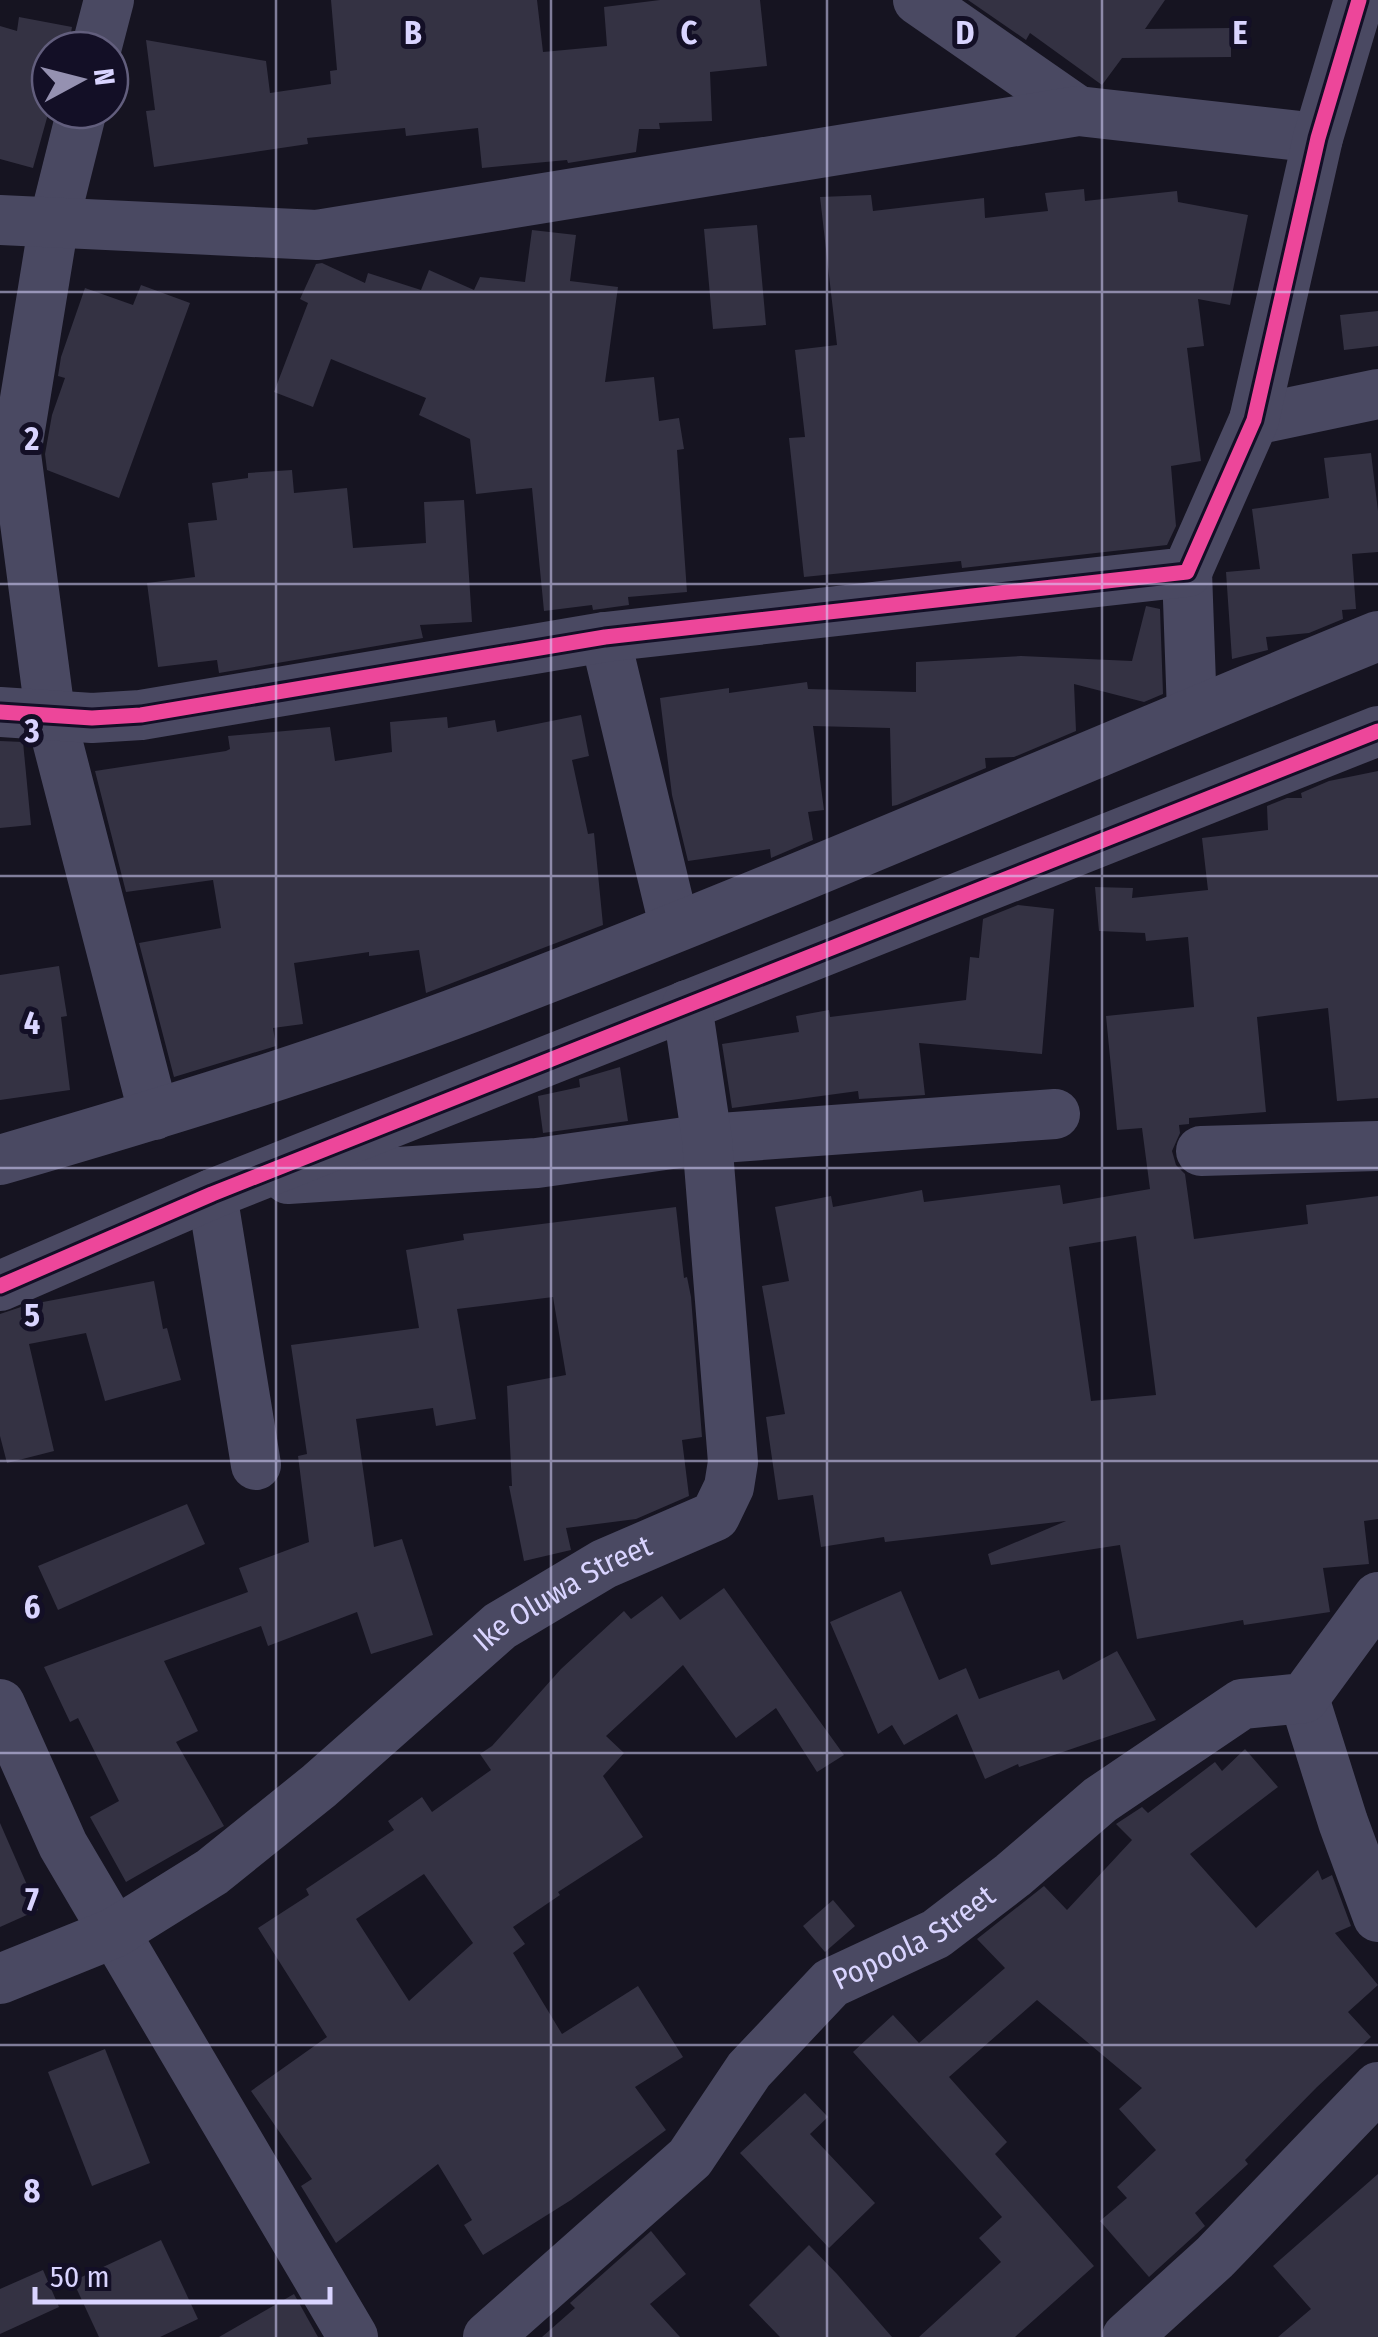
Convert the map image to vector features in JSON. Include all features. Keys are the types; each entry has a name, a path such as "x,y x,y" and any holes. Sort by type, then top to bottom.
{"street":[{"path":"101,30 109,0"},
{"path":"918,0 1078,110"},
{"path":"1192,712 1187,572 1254,420 1318,138 1360,0"},
{"path":"0,220 316,235 1078,110 1318,138"},
{"path":"77,130 54,222 16,454 50,713 154,1116"},
{"path":"1254,420 1378,394"},
{"path":"0,712 92,718 140,715 605,637 1187,572"},
{"path":"0,1160 154,1116 473,1007 945,818 1378,636"},
{"path":"605,637 674,926"},
{"path":"0,1286 226,1188 1378,731"},
{"name":"Ike Oluwa Street","path":"0,1979 114,1933 212,1872 500,1626 604,1564 715,1516 729,1486 733,1462 707,1140 687,1005"},
{"path":"226,1188 537,1163 707,1140 1056,1114"},
{"path":"1201,1151 1378,1146"},
{"path":"226,1188 256,1465"},
{"path":"1378,1597 1304,1698 1360,1819 1378,1917"},
{"name":"Popoola Street","path":"488,2337 690,2158 749,2070 831,1984 936,1934 1013,1875 1100,1800 1242,1704 1304,1698"},
{"path":"0,1704 63,1845 353,2337"},
{"path":"1127,2337 1216,2257 1378,2087"}],"building":[{"path":"331,0 537,0 543,52 607,46 604,7 660,0 760,0 767,66 710,72 712,121 659,123 660,129 639,129 636,152 568,163 567,160 482,168 478,128 406,136 405,128 307,138 308,144 154,167 146,111 155,110 146,40 266,61 270,93 331,84 330,71 337,70"},
{"path":"968,0 1165,0 1145,29 1231,28 1231,57 1122,58 1102,85 1030,33 1026,40"},
{"path":"19,17 72,27 30,30 30,130 44,130 33,168 0,159 0,26 17,31"},
{"path":"1084,189 1085,201 1177,191 1178,202 1248,215 1230,305 1198,299 1204,346 1187,348 1201,461 1171,466 1176,526 1167,545 962,568 961,561 804,577 789,438 805,437 795,350 837,345 820,197 871,195 873,211 984,198 985,218 1048,211 1045,193"},
{"path":"757,225 766,325 713,329 704,229"},
{"path":"532,230 576,235 570,281 618,287 605,382 654,377 659,421 679,418 684,449 677,450 687,592 628,597 629,605 593,610 592,605 544,611 532,488 476,494 470,439 419,415 426,398 331,359 313,407 274,392 308,303 300,299 316,264 322,263 365,283 368,273 421,290 429,270 474,290 480,277 525,282"},
{"path":"141,285 190,303 119,498 47,470 45,454 52,415 65,378 58,376 61,357 85,288 133,305"},
{"path":"1378,311 1378,346 1344,350 1340,315"},
{"path":"1371,453 1378,552 1352,554 1356,609 1342,610 1343,619 1309,633 1266,637 1268,650 1232,659 1226,572 1260,569 1252,509 1329,498 1324,458"},
{"path":"292,470 294,493 347,488 353,548 426,543 424,502 464,500 472,622 420,625 423,638 219,673 217,660 158,667 147,583 195,577 188,523 217,520 212,483 248,478 248,473"},
{"path":"1146,606 1160,609 1163,694 1144,702 1074,684 1076,731 1014,757 985,758 986,768 892,806 890,728 813,726 824,810 808,812 813,840 771,858 770,849 688,861 672,795 660,698 807,682 808,689 916,692 916,662 1021,656 1132,661"},
{"path":"581,715 589,756 572,760 588,834 594,833 603,925 426,993 419,950 369,956 369,952 294,963 303,1024 273,1028 276,1046 174,1077 139,943 221,928 213,880 126,892 95,771 226,751 230,749 228,736 330,727 335,761 392,752 390,722 447,717 448,728 495,720 497,732"},
{"path":"0,741 23,742 31,825 0,828"},
{"path":"1378,771 1378,1098 1337,1101 1328,1008 1257,1017 1266,1112 1189,1118 1189,1124 1179,1125 1180,1133 1172,1151 1176,1165 1185,1174 1194,1239 1308,1224 1306,1205 1378,1196 1378,1519 1364,1521 1369,1564 1323,1568 1330,1612 1244,1625 1243,1620 1137,1639 1120,1545 991,1565 988,1554 1066,1521 885,1542 884,1537 821,1547 813,1495 778,1500 766,1417 785,1414 762,1286 789,1281 775,1207 831,1196 833,1207 922,1190 924,1202 1060,1185 1063,1204 1150,1189 1142,1128 1117,1130 1106,1016 1194,1007 1188,937 1146,941 1145,933 1099,931 1095,887 1133,888 1132,898 1208,890 1202,838 1268,830 1267,806 1287,798 1302,798 1301,793 1329,781","holes":["1136,1236 1156,1395 1091,1401 1069,1247"]},
{"path":"1018,905 1054,909 1042,1054 919,1043 925,1095 859,1099 858,1091 732,1108 722,1044 799,1032 796,1016 829,1010 830,1017 966,1000 970,957 979,958 983,919"},
{"path":"59,966 67,1016 61,1017 70,1090 0,1100 0,975"},
{"path":"620,1067 628,1121 543,1133 538,1096 580,1087 579,1079"},
{"path":"676,1207 684,1278 687,1277 691,1297 702,1437 682,1440 689,1496 636,1519 566,1528 571,1550 524,1561 509,1486 507,1386 566,1375 553,1297 457,1309 476,1419 436,1426 433,1408 356,1419 374,1547 402,1539 433,1635 371,1654 357,1612 268,1646 261,1626 164,1661 198,1731 176,1742 224,1826 126,1882 90,1817 119,1801 78,1718 70,1722 44,1667 248,1592 239,1568 309,1542 298,1456 307,1454 291,1345 419,1328 406,1250 464,1240 463,1234"},
{"path":"154,1281 163,1329 167,1328 181,1380 105,1401 86,1333 29,1344 54,1451 7,1463 0,1436 0,1314 27,1305"},
{"path":"187,1504 205,1544 58,1610 38,1566"},
{"path":"724,1588 844,1755 817,1772 776,1708 736,1738 683,1665 606,1736 624,1753 603,1776 643,1837 558,1892 560,1895 513,1927 525,1944 513,1953 562,2034 638,1986 683,2057 635,2087 666,2130 571,2200 483,2255 464,2225 472,2220 438,2164 336,2243 301,2186 312,2179 251,2091 327,2037 258,1928 309,1895 306,1889 394,1830 388,1821 422,1797 432,1812 491,1770 480,1754 492,1746 561,1669 624,1611 631,1619 662,1596 680,1620","holes":["424,1874 473,1943 409,2001 356,1919"]},
{"path":"901,1591 939,1680 966,1668 979,1699 1059,1670 1063,1680 1117,1651 1156,1720 1019,1767 1018,1764 985,1779 957,1714 904,1745 892,1725 878,1734 830,1622"},
{"path":"1245,1749 1278,1787 1190,1854 1256,1928 1318,1870 1322,1880 1332,1875 1351,1926 1335,1933 1378,1985 1348,2012 1371,2037 1195,2213 1205,2226 1149,2277 1100,2221 1127,2198 1117,2187 1156,2150 1119,2109 1142,2088 1037,2000 949,2077 1007,2142 995,2154 1094,2266 1015,2337 919,2337 1001,2262 979,2238 1002,2217 853,2052 893,2015 919,2043 1005,1968 977,1939 1044,1886 1067,1910 1132,1840 1116,1824 1142,1807 1148,1813 1215,1762 1222,1771"},
{"path":"0,1823 38,1910 0,1927"},
{"path":"833,1900 855,1926 825,1952 803,1926"},
{"path":"105,2049 150,2163 92,2186 48,2072"},
{"path":"805,2093 828,2117 810,2134 875,2203 829,2248 740,2153"},
{"path":"1378,2174 1378,2337 1278,2337 1311,2309 1273,2266"},
{"path":"651,2231 686,2274 650,2304 680,2337 542,2337 575,2308 570,2303"},
{"path":"161,2240 198,2319 160,2337 99,2337 73,2281"},
{"path":"809,2245 892,2337 780,2337 749,2305"},
{"path":"43,2270 59,2307 0,2334 0,2289"},
{"path":"294,2294 318,2337 219,2337"}],"cycle path":[{"path":"0,712 92,718 141,715 605,637 1187,572 1254,420 1318,138 1359,0"},
{"path":"0,1286 212,1194 1378,731"}]}
